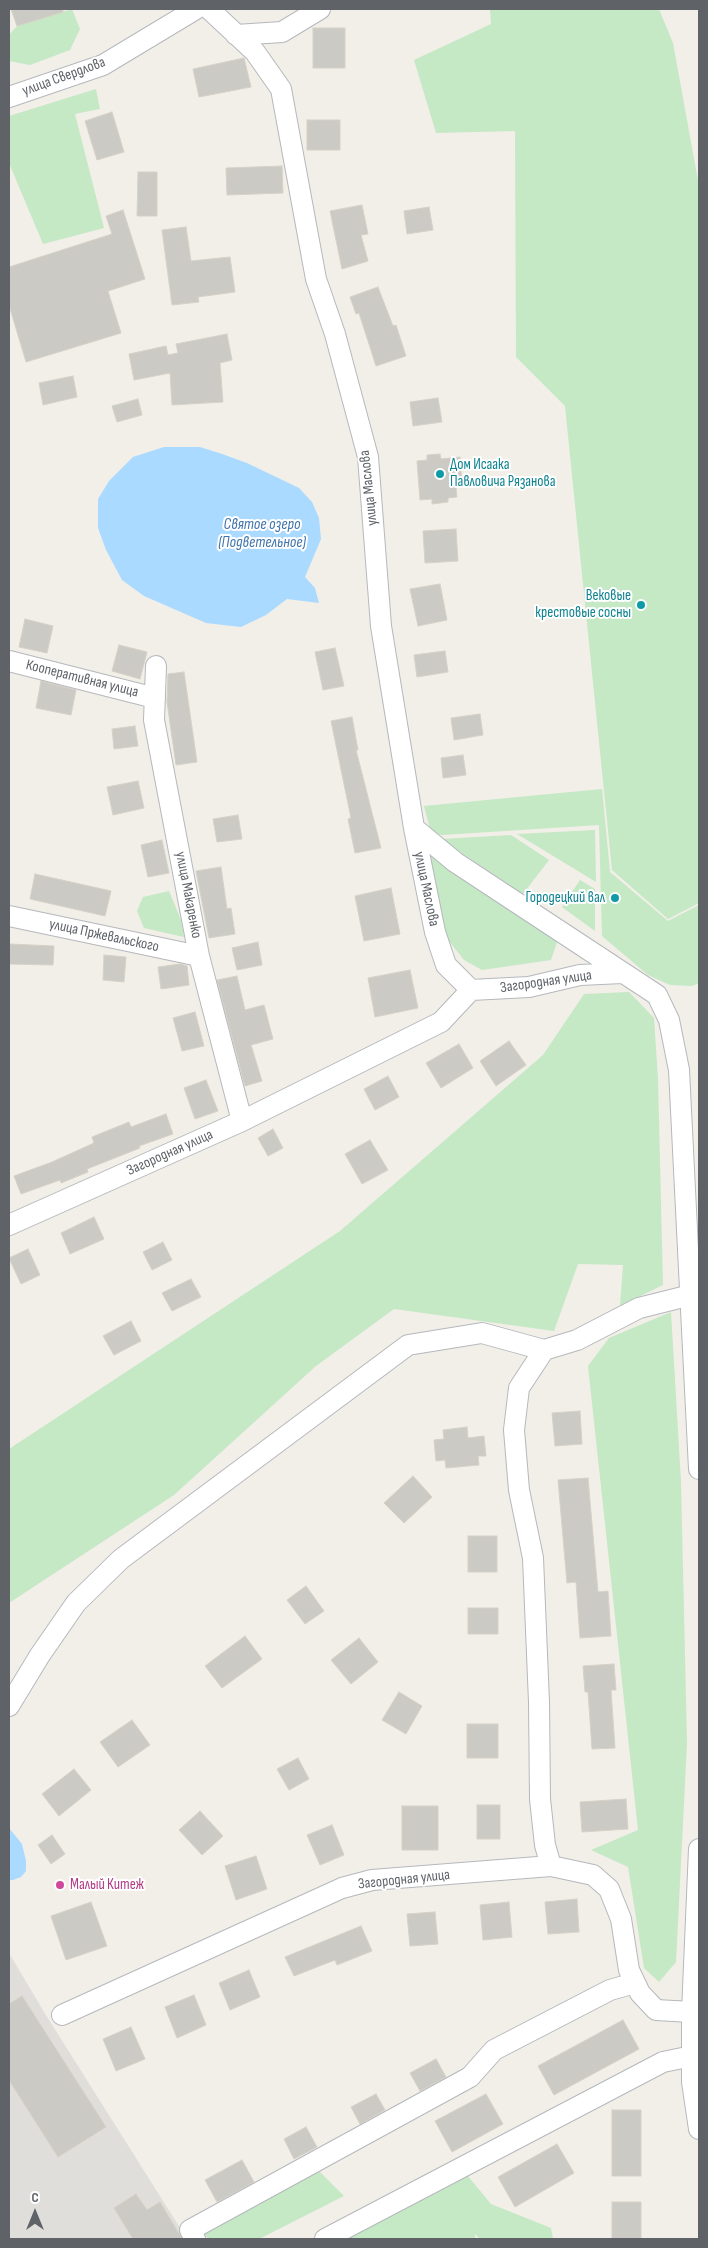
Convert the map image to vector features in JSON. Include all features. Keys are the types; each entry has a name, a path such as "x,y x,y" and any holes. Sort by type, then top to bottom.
{"street":[{"name":"улица Свердлова","path":"9,97 102,65 196,9"},
{"name":"улица Маслова","path":"209,9 255,52 281,89 316,279 336,334 368,457 381,626 414,828 435,932 446,965 470,990"},
{"path":"236,35 282,32 320,9"},
{"name":"Кооперативная улица","path":"9,660 155,698"},
{"name":"улица Макаренко","path":"156,666 154,720 199,956 242,1120"},
{"path":"414,828 455,862 657,995 669,1020 679,1070 695,1293 699,1469"},
{"name":"улица Пржевальского","path":"9,916 199,956"},
{"name":"Загородная улица","path":"9,1225 242,1120 441,1022 470,990 529,987 580,975 622,973"},
{"path":"9,1706 76,1603 121,1559 408,1345 482,1333 544,1350 577,1340 639,1308 695,1293"},
{"path":"544,1350 519,1388 514,1430 519,1490 533,1558 539,1702 540,1799 545,1845 551,1866"},
{"path":"699,1849 692,2012 695,2035 692,2056 692,2082 699,2128"},
{"name":"Загородная улица","path":"62,2015 342,1888 372,1880 551,1866 593,1875 609,1888 621,1920 629,1970 640,1993 656,2010 692,2012"},
{"path":"195,2239 190,2230 470,2077 494,2050 610,1990 635,1983"},
{"path":"325,2239 663,2062 692,2056"}],"shaded area":[{"path":"9,1953 44,2012 187,2239 9,2239"}],"green space":[{"path":"72,9 80,29 70,50 30,65 9,61 9,35 17,26"},
{"path":"490,9 659,9 673,43 699,186 699,903 668,919 612,870 565,406 516,357 515,131 436,133 414,60 491,24"},
{"path":"96,89 100,109 75,114 104,228 43,244 9,163 9,116"},
{"path":"602,789 610,872 668,921 699,905 699,983 692,986 670,985 648,975 602,936 599,825 442,835 431,833 424,806"},
{"path":"595,830 596,882 517,834"},
{"path":"511,835 549,860 523,894 441,839"},
{"path":"425,852 434,854 558,939 551,960 482,970 464,960 445,936"},
{"path":"580,880 595,889 595,931 562,907"},
{"path":"169,891 181,920 184,937 144,928 137,911 143,897"},
{"path":"629,992 654,1018 658,1079 663,1285 620,1306 623,1265 578,1264 554,1331 394,1309 316,1366 174,1495 9,1603 9,1449 340,1231 543,1055 584,994"},
{"path":"671,1312 681,1482 687,1743 676,1962 659,1982 644,1968 628,1867 591,1850 638,1830 588,1366 609,1338"},
{"path":"319,2171 344,2196 259,2239 209,2239 202,2233"},
{"path":"467,2175 491,2204 551,2228 553,2239 480,2239 475,2234 475,2239 336,2239"}],"water":[{"name":"Святое озеро (Подветельное)","path":"164,447 200,447 247,463 299,488 312,502 319,518 321,539 305,577 315,588 319,603 287,599 266,615 241,627 206,623 144,596 122,580 106,550 98,528 98,499 109,481 133,457"},
{"path":"9,1828 22,1844 26,1861 26,1871 21,1877 13,1880 9,1880"}],"building":[{"path":"11,9 63,9 63,12 17,26"},
{"path":"313,28 345,28 345,68 313,68"},
{"path":"244,58 251,87 199,97 193,69"},
{"path":"112,112 124,152 97,160 85,121"},
{"path":"307,120 340,120 340,150 307,150"},
{"path":"282,166 283,193 227,195 226,168"},
{"path":"138,172 157,172 157,216 137,216"},
{"path":"362,205 368,234 361,235 368,261 342,269 330,211"},
{"path":"429,207 433,230 407,234 404,211"},
{"path":"123,210 145,279 108,291 121,333 26,362 9,305 9,267 112,234 106,216"},
{"path":"186,227 191,261 230,257 235,292 198,297 199,302 172,305 162,230"},
{"path":"378,287 393,326 396,325 406,356 376,366 359,313 356,314 350,297"},
{"path":"227,334 232,360 220,363 223,402 172,405 170,373 134,380 129,354 166,346 168,355 178,353 176,344"},
{"path":"73,376 77,397 43,405 39,383"},
{"path":"438,398 442,422 413,426 410,402"},
{"path":"138,399 142,415 117,422 112,406"},
{"name":"Дом Исаака Павловича Рязанова","path":"440,454 441,459 460,457 462,486 456,487 457,497 448,498 448,502 432,504 432,499 420,500 417,461 427,460 427,455"},
{"path":"456,529 458,561 425,563 423,531"},
{"path":"440,584 447,620 418,626 410,589"},
{"path":"25,619 53,626 47,653 19,647"},
{"path":"119,645 147,652 140,679 112,671"},
{"path":"335,648 344,686 323,690 315,652"},
{"path":"445,651 448,672 417,677 414,655"},
{"path":"184,672 197,762 176,765 167,702 168,674"},
{"path":"41,681 76,690 71,715 36,708"},
{"path":"480,714 483,735 454,740 451,718"},
{"path":"352,717 358,750 356,750 381,848 355,853 348,819 351,818 331,721"},
{"path":"135,726 138,746 114,749 112,729"},
{"path":"463,755 466,775 443,778 441,758"},
{"path":"138,781 144,808 113,815 107,787"},
{"path":"238,815 242,839 217,842 213,819"},
{"path":"162,840 169,873 148,877 141,845"},
{"path":"221,867 227,909 231,908 235,934 209,938 196,871"},
{"path":"35,874 111,891 105,916 30,899"},
{"path":"391,888 400,934 364,941 355,896"},
{"path":"258,942 262,965 237,970 232,948"},
{"path":"9,944 54,946 53,965 9,964"},
{"path":"104,955 126,957 124,982 103,980"},
{"path":"180,964 187,966 189,985 161,989 158,967"},
{"path":"410,970 418,1008 375,1017 368,978"},
{"path":"237,976 245,1010 264,1005 273,1039 251,1045 262,1081 245,1086 217,980"},
{"path":"195,1012 204,1046 182,1051 173,1018"},
{"path":"509,1041 526,1065 496,1086 480,1061"},
{"path":"459,1044 473,1068 441,1088 426,1063"},
{"path":"388,1076 399,1097 375,1110 364,1089"},
{"path":"206,1080 218,1111 195,1119 184,1088"},
{"path":"166,1114 173,1134 139,1146 140,1148 87,1169 88,1172 61,1183 60,1180 21,1194 14,1176 52,1162 94,1143 92,1137 129,1122 131,1127"},
{"path":"273,1129 283,1148 268,1156 258,1138"},
{"path":"370,1140 388,1170 362,1184 345,1154"},
{"path":"94,1217 104,1239 70,1254 61,1233"},
{"path":"163,1242 172,1260 152,1270 143,1252"},
{"path":"28,1249 40,1275 21,1284 9,1258"},
{"path":"191,1279 201,1297 172,1311 162,1293"},
{"path":"131,1321 141,1341 114,1355 103,1336"},
{"path":"580,1411 582,1444 555,1446 552,1413"},
{"path":"467,1427 468,1438 484,1436 486,1456 478,1456 479,1465 446,1468 445,1460 436,1461 434,1440 444,1439 443,1430"},
{"path":"413,1476 432,1497 404,1523 384,1503"},
{"path":"588,1478 598,1592 608,1591 611,1636 580,1638 576,1582 567,1583 558,1480"},
{"path":"468,1536 497,1536 497,1572 468,1572"},
{"path":"306,1586 324,1611 305,1624 287,1600"},
{"path":"468,1608 498,1608 498,1634 468,1634"},
{"path":"245,1636 262,1659 222,1688 205,1666"},
{"path":"359,1638 378,1662 351,1684 331,1660"},
{"path":"614,1664 616,1690 611,1690 615,1748 592,1749 588,1692 585,1692 583,1666"},
{"path":"399,1692 422,1706 406,1734 382,1720"},
{"path":"132,1720 150,1745 118,1767 100,1742"},
{"path":"467,1724 498,1724 498,1758 467,1758"},
{"path":"298,1758 309,1779 289,1790 277,1769"},
{"path":"74,1769 91,1790 59,1816 42,1794"},
{"path":"626,1799 628,1829 582,1832 580,1802"},
{"path":"477,1805 500,1805 500,1839 477,1839"},
{"path":"402,1806 438,1806 438,1850 402,1850"},
{"path":"200,1811 223,1836 202,1855 179,1830"},
{"path":"332,1825 344,1855 320,1865 307,1835"},
{"path":"52,1835 65,1854 51,1864 38,1845"},
{"path":"256,1856 267,1889 236,1900 225,1866"},
{"path":"577,1899 579,1932 548,1934 545,1902"},
{"path":"91,1902 107,1946 66,1960 51,1916"},
{"path":"509,1902 512,1937 483,1940 480,1905"},
{"path":"435,1912 438,1944 410,1946 407,1914"},
{"path":"361,1926 372,1951 337,1965 335,1960 294,1976 285,1957"},
{"path":"249,1970 260,1997 230,2010 219,1983"},
{"path":"194,1995 206,2025 177,2038 165,2007"},
{"path":"22,1996 106,2127 58,2157 9,2080 9,2004"},
{"path":"623,2020 639,2049 554,2095 538,2066"},
{"path":"131,2027 145,2059 116,2071 103,2039"},
{"path":"436,2059 446,2077 420,2091 410,2073"},
{"path":"376,2094 385,2110 360,2124 351,2107"},
{"path":"486,2094 503,2124 452,2152 435,2121"},
{"path":"612,2110 641,2110 641,2176 612,2176"},
{"path":"306,2127 317,2147 294,2159 284,2139"},
{"path":"557,2144 574,2173 515,2207 498,2177"},
{"path":"242,2160 254,2182 217,2202 205,2180"},
{"path":"136,2194 147,2210 160,2202 182,2239 133,2239 114,2208"},
{"path":"612,2202 641,2202 641,2239 612,2239"}],"place":[{"name":"Дом Исаака Павловича Рязанова","path":"440,474"},
{"name":"Вековые крестовые сосны","path":"641,605"},
{"name":"Городецкий вал","path":"615,898"},
{"name":"Малый Китеж","path":"60,1885"}]}
